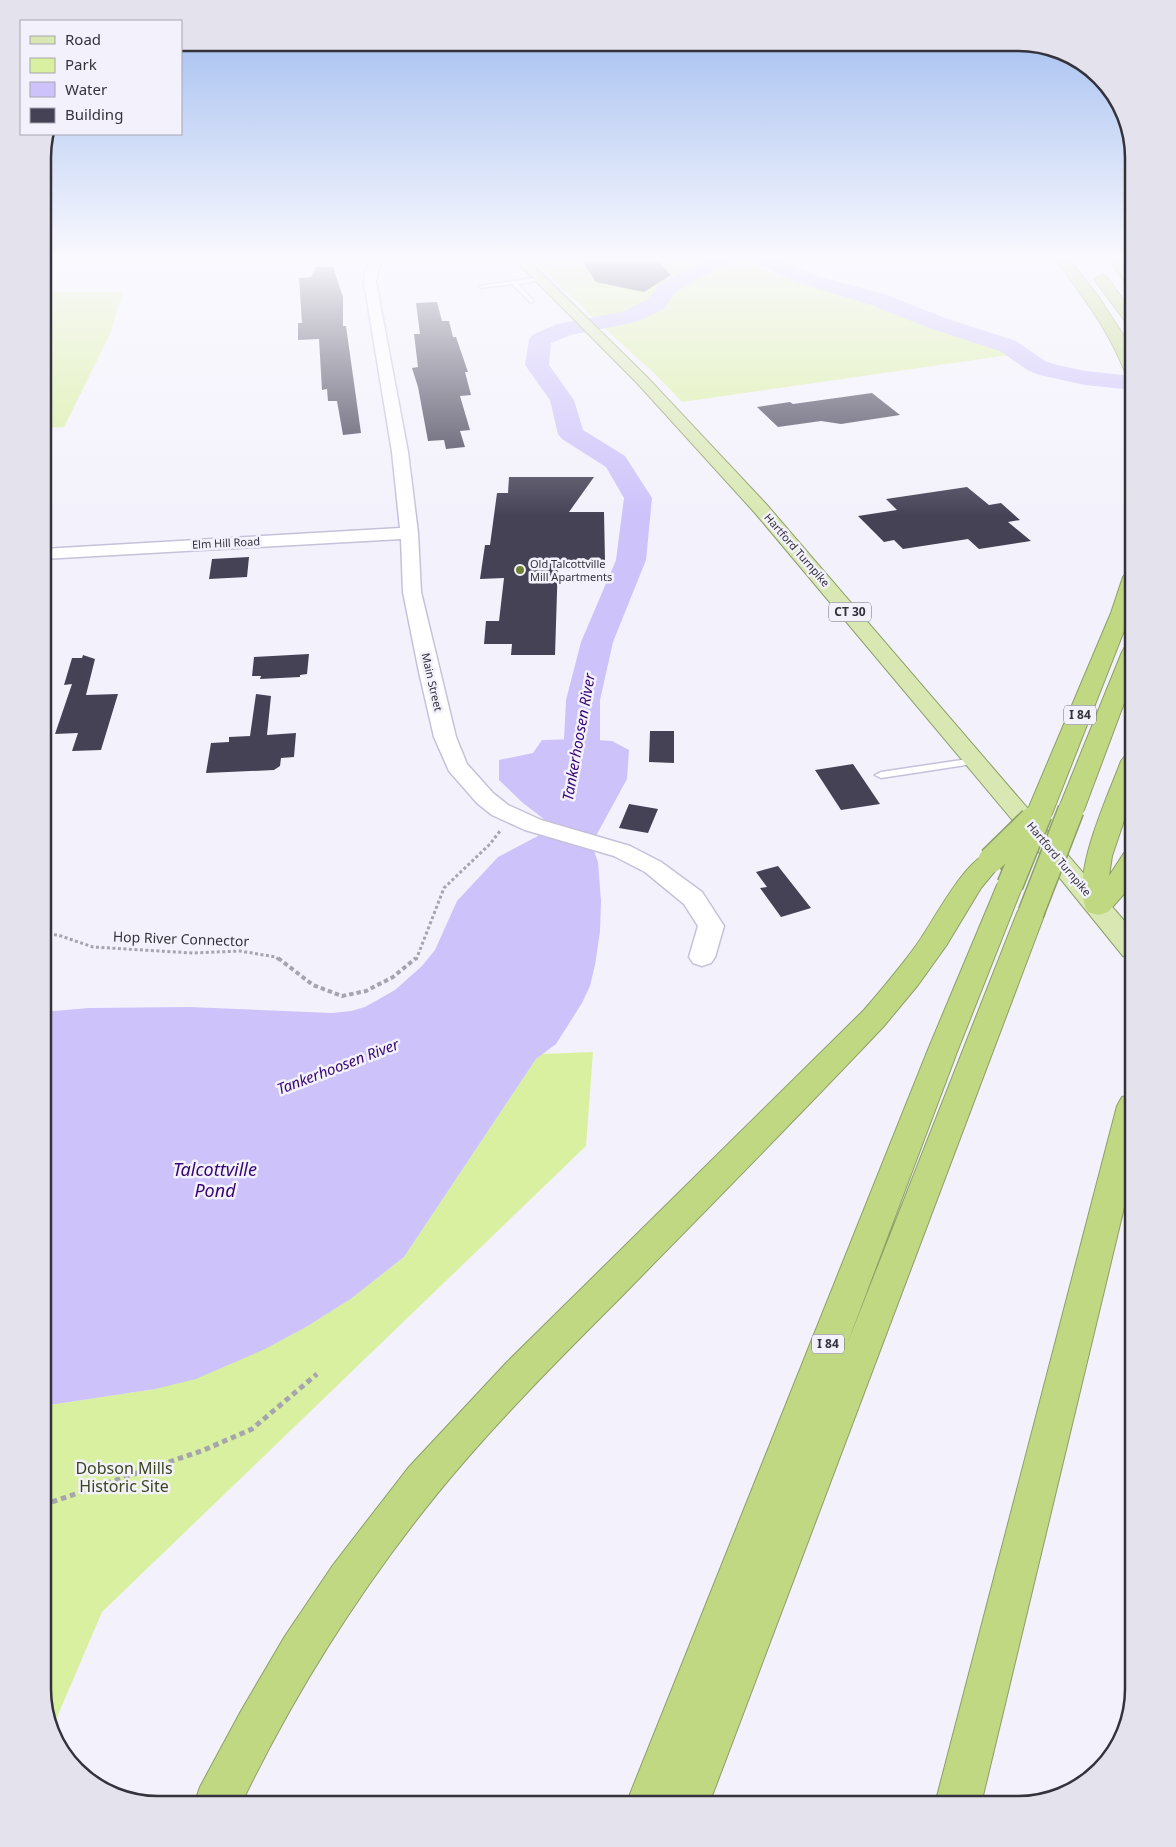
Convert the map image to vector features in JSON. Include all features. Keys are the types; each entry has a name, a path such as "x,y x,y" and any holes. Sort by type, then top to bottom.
{"highway":[{"name":"I 84","path":"652,1796 942,1052 1125,603"},
{"path":"689,1796 787,1540 946,1139 1011,886 1071,810 1125,675"},
{"path":"1098,906 1096,880 1100,856 1125,786"},
{"path":"1098,906 1114,890 1125,873"},
{"path":"221,1796 238,1758 300,1650 350,1574 400,1508 452,1447 517,1378 874,1018 908,978 936,939 971,882 1011,886"},
{"path":"960,1796 1125,1142"}],"main road":[{"name":"Hartford Turnpike","path":"608,345 673,412 761,509 1125,939"}],"street":[{"name":"Main Street","path":"381,345 400,452 409,533 412,592 445,737 457,766 485,798 500,810 533,825 622,851 653,867 693,898 711,926 702,957"},
{"name":"Elm Hill Road","path":"51,554 409,533"}],"lane":[{"path":"881,775 975,761"}],"path":[{"name":"Hop River Connector","path":"51,935 58,935 93,947 193,952 240,951 267,955 276,957 313,985 342,996 366,991 392,977 415,960 444,888 490,844 502,828 494,820 500,810"},
{"path":"51,1502 204,1450 252,1429 317,1374"}],"green space":[{"path":"51,345 104,345 64,427 51,428"},
{"path":"623,345 992,345 1016,354 682,402"},
{"name":"Dobson Mills Historic Site","path":"593,1052 586,1146 102,1612 56,1719 51,1688 51,1405 155,1389 264,1349 306,1327 352,1298 404,1257 536,1059 542,1054"}],"water":[{"name":"Talcottville Pond","path":"582,739 612,741 629,750 627,779 597,834 594,851 598,862 601,901 600,931 590,986 582,1003 556,1044 536,1059 404,1257 352,1298 306,1327 265,1349 196,1379 155,1389 51,1405 51,1011 89,1008 189,1007 332,1013 365,1007 395,990 422,966 435,950 457,901 498,857 538,836 545,820 523,803 499,780 499,760 533,753 542,740"}],"building":[{"path":"319,345 349,345 361,433 343,435 337,401 328,401 327,389 322,390"},
{"path":"415,345 459,345 468,372 465,372 471,395 460,396 470,430 460,431 465,447 446,449 444,440 428,441 418,387 412,368 418,367"},
{"path":"872,393 900,415 841,424 821,421 778,427 757,407 790,402 793,404"},
{"name":"Old Talcottville Mill Apartments","path":"509,477 594,477 569,512 604,512 605,561 558,561 555,655 511,655 512,644 484,644 486,621 499,621 504,578 480,579 485,545 490,545 497,493 508,493"},
{"path":"967,487 989,505 1001,503 1020,520 1008,522 1031,541 979,549 968,539 903,549 894,540 884,542 858,516 897,510 886,499"},
{"path":"249,557 247,577 209,579 212,559"},
{"path":"309,654 307,674 300,675 300,677 260,679 261,676 252,676 254,657"},
{"path":"83,655 95,659 86,695 118,694 101,750 72,751 78,733 55,734 72,684 64,685 72,658 82,658"},
{"path":"256,694 271,696 267,735 296,733 294,757 281,758 280,766 274,770 206,773 211,743 229,742 229,737 250,736"},
{"path":"650,731 674,731 674,763 649,762"},
{"path":"853,764 880,804 841,810 815,770"},
{"path":"629,804 658,809 648,833 619,828"},
{"path":"778,866 811,908 781,917 760,888 767,887 756,872"}],"waterway":[{"name":"Tankerhoosen River","path":"539,345 537,365 562,400 571,434 616,462 638,498 631,560 597,642 583,700 582,739 571,797"},
{"path":"1006,345 1016,350 1037,366 1060,374 1125,382"}],"place":[{"name":"Old Talcottville Mill Apartments","path":"520,570"}]}
